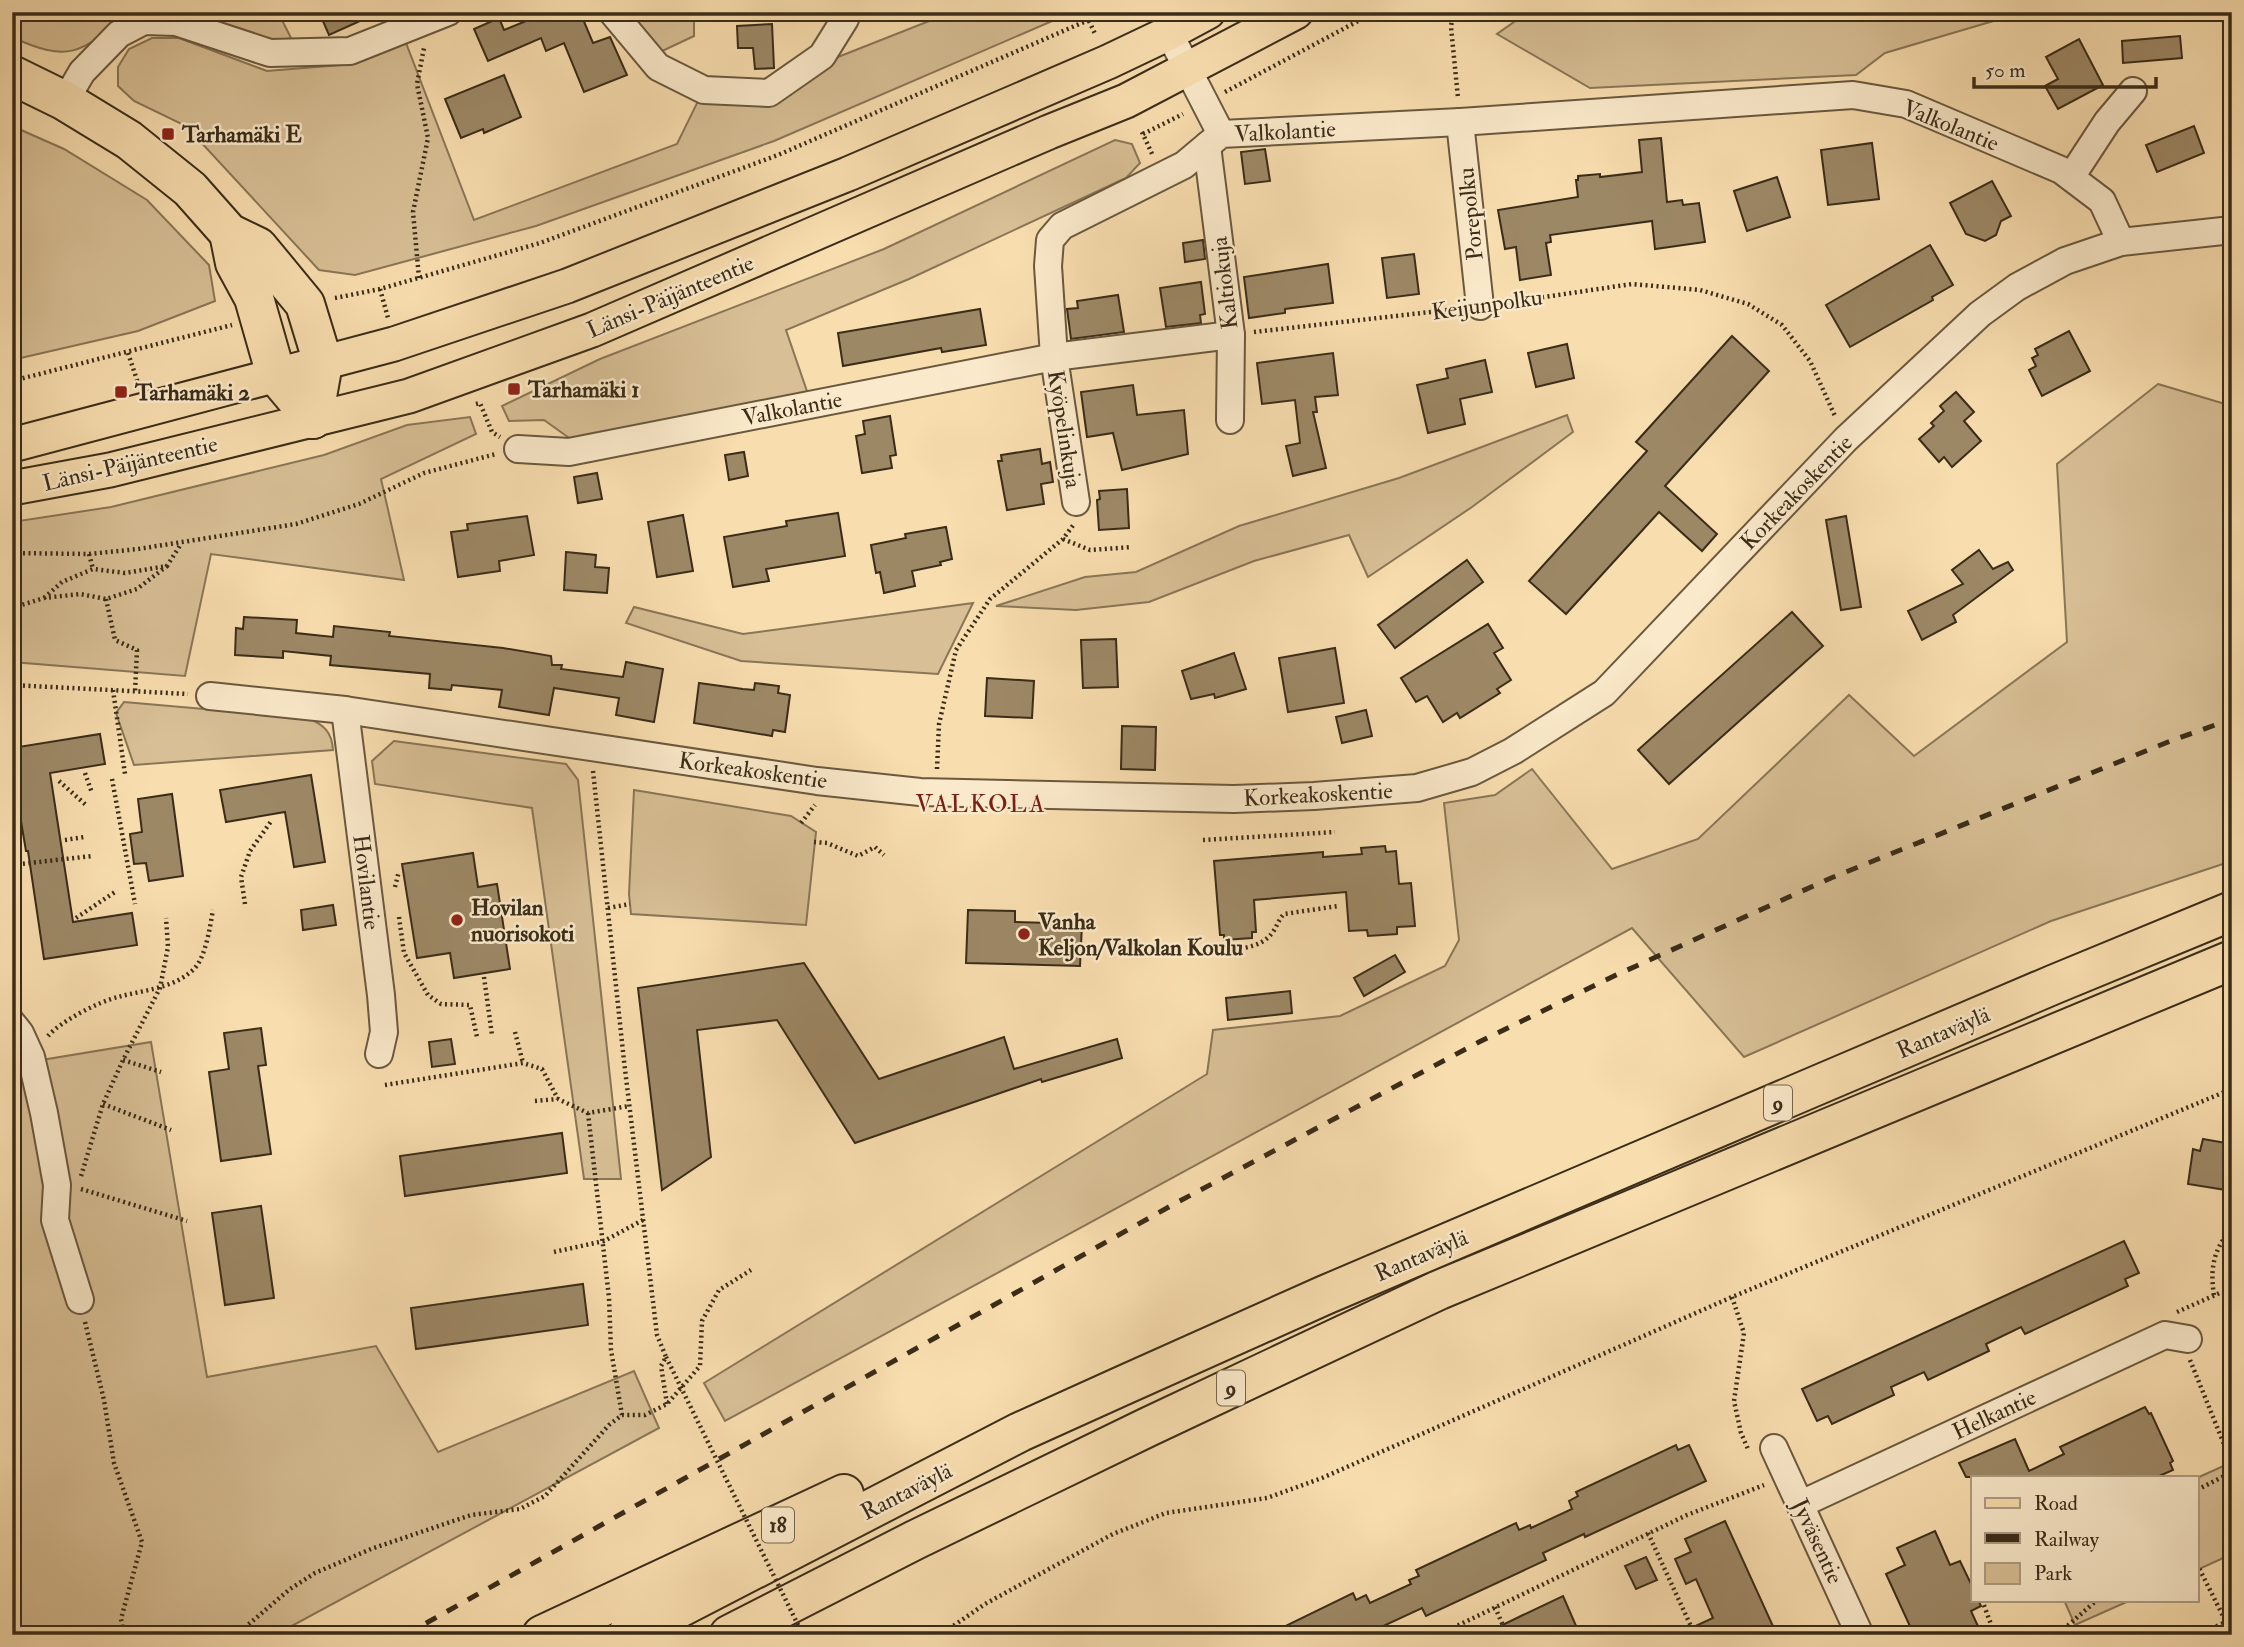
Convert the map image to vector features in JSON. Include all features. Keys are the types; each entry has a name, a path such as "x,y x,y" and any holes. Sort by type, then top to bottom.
{"highway":[{"path":"12,75 65,101 129,139 190,189 229,233 258,247 305,304 323,363 313,419"},
{"path":"229,233 235,263 254,298 276,375 313,419"},
{"name":"Rantaväylä","path":"627,1635 1020,1433 1325,1296 2232,911"},
{"name":"Rantaväylä","path":"729,1635 915,1540 1439,1290 2232,960"},
{"name":"18","path":"542,1635 932,1453 1020,1433"}],"main road":[{"name":"Länsi-Päijänteentie","path":"12,445 394,344 567,286 848,174 1169,33 1208,12"},
{"name":"Länsi-Päijänteentie","path":"12,488 110,470 409,396 592,330 1126,101 1296,12"}],"street":[{"path":"612,12 658,67 704,90 769,93 822,56 845,19"},
{"path":"65,101 82,72 119,34 144,21 176,22 270,53 350,51 442,14"},
{"path":"1169,33 1205,103 1214,140"},
{"path":"2071,177 2107,122 2133,91"},
{"name":"Valkolantie","path":"518,449 569,452 1054,357 1048,266 1050,240 1062,226 1184,164 1214,140 1853,95 1906,104 2061,170 2102,201 2121,242"},
{"name":"Porepolku","path":"1460,122 1480,306"},
{"name":"Kaltiokuja","path":"1214,140 1231,335 1230,420"},
{"name":"Korkeakoskentie","path":"210,696 345,710 591,746 820,789 1178,799 1288,797 1417,788 1472,772 1534,740 1604,693 1846,439 1980,314 2017,288 2064,261 2121,242 2232,230"},
{"path":"1054,357 1231,335"},
{"name":"Kyöpelinkuja","path":"1054,357 1076,502"},
{"name":"Hovilantie","path":"345,710 381,995 384,1032 379,1054"},
{"path":"12,1023 20,1033 31,1057 57,1185 55,1220 80,1300"},
{"name":"Helkantie","path":"1801,1504 2180,1330"},
{"name":"Jyväsentie","path":"1774,1448 1860,1635"}],"path":[{"path":"305,304 380,289 540,243 778,155 1107,12"},
{"path":"1143,134 1375,12"},
{"path":"1453,12 1451,27 1460,122"},
{"path":"419,278 413,212 428,138 417,84 442,14"},
{"name":"Keijunpolku","path":"1231,335 1480,306 1632,284 1700,290 1748,304 1782,324 1810,361 1846,439"},
{"path":"12,381 260,318"},
{"path":"128,353 139,387 130,389"},
{"path":"12,553 89,554 181,544 296,524 359,504 425,473 518,449"},
{"path":"936,792 939,724 956,650 990,599 1063,539 1073,526 1076,502"},
{"path":"1063,539 1090,550 1132,547"},
{"path":"12,608 44,598 80,594 106,599 137,589 167,566 181,544"},
{"path":"89,554 93,569"},
{"path":"44,598 62,582 93,569 125,573 167,566"},
{"path":"106,599 115,640 137,650 135,691"},
{"path":"12,685 210,696"},
{"path":"113,690 125,774"},
{"path":"591,746 629,1107 657,1335 803,1635"},
{"path":"85,773 92,793"},
{"path":"112,779 135,904"},
{"path":"59,780 86,805"},
{"path":"801,823 820,789"},
{"path":"245,904 241,877 250,851 272,820"},
{"path":"1203,840 1335,832"},
{"path":"65,840 84,837"},
{"path":"814,842 827,843 858,856 875,847 884,855"},
{"path":"12,865 92,856"},
{"path":"396,899 394,885 399,871"},
{"path":"76,918 115,892"},
{"path":"608,908 630,904"},
{"path":"1213,952 1263,941 1272,933 1284,914 1338,906"},
{"path":"31,1057 57,1026 115,998 160,988 194,969 208,941 213,909"},
{"path":"398,912 404,953 428,995 441,1004 470,1005 477,1037"},
{"path":"166,918 168,947 160,988 103,1104 77,1188 187,1221"},
{"path":"484,977 492,1035"},
{"path":"515,1032 523,1063"},
{"path":"123,1060 161,1072"},
{"path":"385,1085 523,1063 542,1069 558,1099"},
{"path":"940,1635 985,1604 1114,1534 1166,1513 1267,1498 1322,1478 1732,1297 2232,1090"},
{"path":"535,1101 558,1099 588,1112 629,1107"},
{"path":"103,1104 172,1130"},
{"path":"588,1112 610,1297 611,1350 622,1415"},
{"path":"554,1252 604,1241 643,1220"},
{"path":"2214,1295 2212,1265 2223,1239 2231,1230"},
{"path":"236,1635 290,1589 315,1573 372,1549 471,1515 520,1508 545,1496 609,1425 622,1415 645,1415 667,1404 700,1366 702,1321 719,1290 751,1270"},
{"path":"2232,1294 2221,1292 2214,1295 2180,1330 2232,1464"},
{"path":"80,1300 104,1399 114,1463 142,1542 121,1619 124,1635"},
{"path":"666,1357 661,1366 667,1404"},
{"path":"2198,1489 2232,1472"},
{"path":"1438,1635 1687,1514 1764,1485"},
{"path":"1648,1533 1695,1635"},
{"path":"2198,1566 2232,1634"},
{"path":"1983,1602 1995,1635"},
{"path":"2048,1635 2065,1628 2094,1602"},
{"path":"1495,1607 1507,1635"},
{"path":"2196,1635 2226,1622"}],"green space":[{"path":"12,12 130,12 88,44 63,52 32,46 12,37"},
{"path":"192,12 278,12 293,42 265,39"},
{"path":"625,12 694,12 694,36 658,53"},
{"path":"952,12 1073,12 774,141 536,226 355,275 319,270 186,126 134,101 118,86 118,67 129,49 152,38 179,38 267,71 353,64 406,43 474,220 677,144 700,97 775,103 838,57"},
{"path":"1528,12 2024,12 1885,53 1856,75 1590,88 1497,34"},
{"path":"12,126 64,149 147,200 209,265 215,301 138,331 12,360"},
{"path":"1115,140 1132,144 1140,163 1126,178 909,279 786,330 810,400 572,440 544,420 509,421 502,406 600,359 884,249"},
{"path":"2158,384 2232,406 2232,861 2051,921 1744,1057 1632,928 725,1421 704,1383 1207,1074 1213,1030 1340,1016 1445,966 1459,940 1444,803 1495,795 1532,769 1612,869 1698,839 1849,695 1914,756 2067,642 2057,464"},
{"path":"1567,415 1573,432 1472,507 1368,577 1349,535 1254,561 1149,602 1076,610 996,606 1085,577 1136,572 1239,526 1399,478"},
{"path":"470,417 476,434 381,479 404,580 211,554 185,676 12,662 12,522 111,507 324,455 407,425"},
{"path":"973,603 938,674 741,661 626,623 634,607 743,634"},
{"path":"124,702 308,718 326,730 333,750 134,765 116,713"},
{"path":"394,741 566,764 578,780 621,1179 584,1179 532,808 375,784 372,761"},
{"path":"634,790 791,816 816,832 806,925 631,914 629,894"},
{"path":"12,1000 23,1063 151,1042 207,1377 376,1346 438,1452 634,1371 659,1428 275,1635 12,1635"},
{"path":"2232,1462 2232,1554 2198,1570 2198,1478"},
{"path":"2065,1602 2127,1602 2075,1625"}],"building":[{"path":"319,12 380,12 329,35"},
{"path":"548,12 580,12 593,43 610,37 627,75 584,92 564,43 546,51 541,38 488,61 474,29 499,18 504,30"},
{"path":"772,24 774,68 755,69 753,48 738,48 737,26"},
{"path":"2180,36 2182,58 2123,63 2122,41"},
{"path":"2079,39 2103,85 2058,109 2045,86 2058,79 2046,57"},
{"path":"504,75 521,117 484,133 483,129 461,138 445,99"},
{"path":"2194,126 2204,153 2157,172 2146,145"},
{"path":"1661,138 1667,202 1682,200 1683,205 1699,203 1705,242 1655,249 1652,221 1550,235 1551,242 1546,243 1551,275 1520,280 1516,247 1505,249 1498,210 1578,197 1578,176 1600,174 1600,177 1642,172 1639,140"},
{"path":"1872,143 1879,199 1828,205 1821,150"},
{"path":"1265,149 1270,181 1245,184 1241,152"},
{"path":"1777,177 1790,217 1747,231 1734,191"},
{"path":"1992,181 2011,216 2001,221 1996,235 1985,241 1966,234 1950,203"},
{"path":"1203,240 1205,259 1185,262 1183,243"},
{"path":"1930,245 1953,285 1932,297 1933,300 1850,347 1826,305"},
{"path":"1414,254 1419,294 1387,298 1382,258"},
{"path":"1328,264 1333,303 1285,309 1285,313 1249,318 1244,277"},
{"path":"1201,282 1205,314 1200,315 1201,323 1166,327 1160,288"},
{"path":"1118,295 1124,332 1071,339 1067,309 1078,308 1077,301"},
{"path":"980,309 986,345 942,352 941,348 843,366 838,333"},
{"path":"2069,331 2090,371 2042,396 2029,370 2036,366 2032,358 2038,355 2035,349"},
{"path":"1732,336 1769,371 1665,486 1717,534 1702,551 1659,512 1566,614 1529,581 1647,451 1636,442"},
{"path":"1567,344 1574,378 1536,387 1528,353"},
{"path":"1333,353 1338,395 1315,397 1317,412 1313,412 1326,468 1293,476 1286,446 1300,443 1295,400 1262,404 1257,363"},
{"path":"1485,360 1492,392 1460,399 1465,424 1428,433 1417,385 1448,378 1446,369"},
{"path":"1133,385 1137,415 1184,410 1188,454 1122,470 1113,433 1087,437 1081,392"},
{"path":"1956,392 1974,412 1964,421 1981,441 1952,467 1944,457 1939,462 1919,439 1934,426 1931,423 1944,411 1940,406"},
{"path":"890,416 896,455 890,456 892,468 862,473 856,436 865,434 863,421"},
{"path":"1040,449 1042,464 1050,462 1053,482 1041,484 1044,504 1007,510 998,461 1002,461 1001,455"},
{"path":"744,452 748,476 729,480 725,455"},
{"path":"597,473 602,499 578,503 574,477"},
{"path":"1127,489 1129,528 1099,530 1099,491"},
{"path":"838,513 845,556 766,569 769,581 733,587 724,537 787,526 786,521"},
{"path":"683,515 693,571 657,577 648,522"},
{"path":"527,516 534,555 499,561 500,571 458,577 451,532 468,530 467,524"},
{"path":"1846,516 1861,607 1841,610 1826,520"},
{"path":"946,527 952,559 940,562 941,565 912,571 915,586 884,593 880,572 876,573 871,545 906,538 905,534"},
{"path":"1979,550 1993,569 2008,562 2013,570 1953,615 1956,622 1922,640 1908,611 1963,584 1952,570"},
{"path":"566,552 596,555 595,567 609,568 607,593 564,590"},
{"path":"1467,560 1483,582 1395,648 1378,625"},
{"path":"1792,612 1823,646 1669,784 1638,750"},
{"path":"244,617 297,620 296,633 333,637 334,626 390,632 389,636 503,648 551,656 552,665 562,665 561,669 623,677 626,662 663,669 654,722 616,715 619,698 554,688 549,715 499,707 502,690 452,685 451,690 429,688 430,674 330,665 331,656 283,651 283,658 235,655 236,628 243,629"},
{"path":"1488,624 1503,648 1494,653 1511,680 1497,689 1500,693 1460,718 1457,713 1443,722 1427,696 1416,702 1401,678"},
{"path":"1116,639 1118,687 1083,688 1081,640"},
{"path":"1335,648 1344,703 1288,712 1279,658"},
{"path":"1234,653 1246,689 1215,698 1214,694 1191,699 1182,671"},
{"path":"987,678 1034,681 1032,718 985,716"},
{"path":"699,683 754,690 755,683 779,686 778,693 790,695 785,732 773,730 772,736 694,723"},
{"path":"1366,710 1372,736 1342,743 1336,717"},
{"path":"1122,726 1156,727 1155,770 1121,769"},
{"path":"100,734 105,764 50,773 73,922 132,913 137,945 44,959 12,768 12,748"},
{"path":"311,775 325,862 294,867 285,812 226,822 220,790"},
{"path":"172,794 183,876 149,881 146,863 134,864 130,834 142,832 138,799"},
{"path":"1385,846 1386,852 1396,851 1399,884 1411,883 1415,926 1397,927 1397,934 1368,936 1367,930 1349,931 1346,892 1254,900 1256,932 1252,932 1252,938 1224,940 1224,935 1220,935 1214,861 1323,852 1323,857 1362,854 1361,848"},
{"name":"Hovilan nuorisokoti","path":"473,853 478,887 497,884 510,969 454,978 450,953 417,958 402,864"},
{"path":"333,905 336,925 303,930 301,910"},
{"name":"Vanha Keljon/Valkolan Koulu","path":"968,910 1015,911 1015,922 1082,924 1080,966 966,963"},
{"path":"1395,955 1405,972 1364,996 1354,978"},
{"path":"804,963 879,1079 1004,1037 1014,1069 1117,1039 1122,1058 1042,1082 1041,1079 855,1143 777,1020 697,1030 711,1157 662,1190 638,988"},
{"path":"1290,991 1292,1013 1228,1020 1226,998"},
{"path":"261,1028 266,1065 258,1066 271,1154 221,1161 209,1072 229,1069 224,1033"},
{"path":"451,1039 455,1064 432,1067 429,1042"},
{"path":"562,1133 567,1173 405,1196 400,1156"},
{"path":"2203,1139 2232,1144 2232,1191 2188,1184 2193,1149 2200,1151"},
{"path":"261,1206 274,1298 225,1305 212,1213"},
{"path":"2124,1241 2139,1273 2125,1279 2128,1286 2025,1334 2021,1327 1986,1344 1989,1351 1928,1380 1924,1372 1891,1387 1894,1395 1832,1424 1828,1416 1817,1421 1802,1389"},
{"path":"583,1284 588,1325 416,1349 411,1308"},
{"path":"2145,1407 2149,1414 2151,1413 2173,1461 2170,1463 2173,1470 2159,1476 1966,1477 1959,1463 2015,1439 2029,1471 2064,1454 2060,1447"},
{"path":"1676,1445 1678,1450 1689,1445 1706,1481 1585,1537 1584,1534 1543,1553 1546,1560 1426,1616 1422,1608 1381,1627 1383,1629 1371,1635 1267,1635 1353,1593 1356,1600 1366,1595 1370,1603 1411,1584 1409,1580 1419,1576 1416,1570 1516,1523 1519,1530 1530,1525 1531,1528 1572,1509 1569,1501 1578,1496 1576,1492"},
{"path":"1725,1521 1777,1635 1676,1635 1713,1618 1696,1579 1686,1584 1675,1559 1691,1552 1685,1539"},
{"path":"1935,1531 1950,1565 1960,1561 1971,1584 1971,1602 1979,1602 1981,1606 1971,1611 1982,1635 1914,1635 1886,1574 1905,1565 1897,1548"},
{"path":"1646,1557 1657,1580 1636,1589 1625,1566"},
{"path":"1563,1596 1580,1635 1482,1635 1523,1615"}],"railway":[{"path":"405,1635 1174,1204 1479,1042 1614,976 1831,878 2173,740 2232,719"}],"place":[{"name":"Tarhamäki E","path":"168,134"},
{"name":"Tarhamäki 1","path":"514,389"},
{"name":"Tarhamäki 2","path":"121,392"},
{"name":"Hovilan nuorisokoti","path":"457,920"},
{"name":"Vanha Keljon/Valkolan Koulu","path":"1024,934"}],"district":[{"name":"VALKOLA","path":"981,804"}]}
